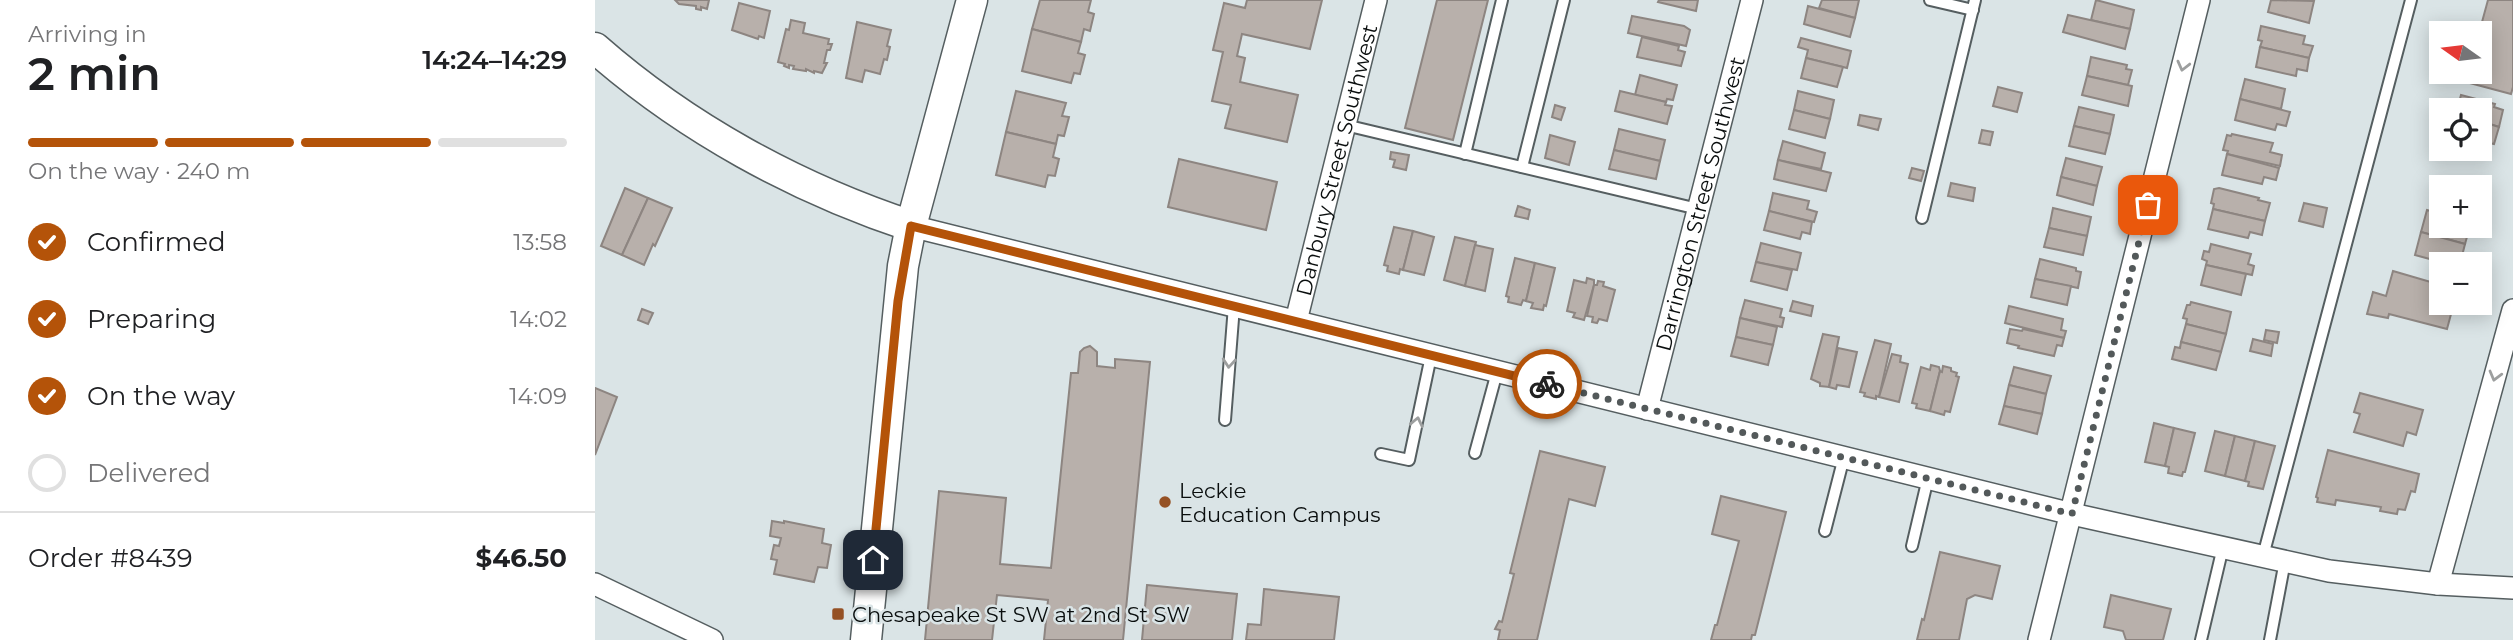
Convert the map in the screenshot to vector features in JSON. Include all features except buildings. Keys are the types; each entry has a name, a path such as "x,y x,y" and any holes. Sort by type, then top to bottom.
{"street":[{"path":"866,640 898,301 911,226 972,0"},
{"name":"Danbury Street Southwest","path":"1296,321 1376,0"},
{"name":"Darrington Street Southwest","path":"1647,409 1752,0"},
{"path":"2039,640 2199,0"},
{"path":"595,48 645,90 706,131 788,176 875,214 911,226 2072,514 2329,571 2438,584 2513,589"},
{"path":"2438,584 2513,310"},
{"path":"595,584 712,640"}],"lane":[{"path":"1465,154 1502,0"},
{"path":"1522,167 1564,0"},
{"path":"1921,218 1974,5 1930,0"},
{"path":"2263,556 2411,0"},
{"path":"1345,125 1698,209"},
{"path":"1224,420 1234,306"},
{"path":"1381,454 1409,460 1431,356"},
{"path":"1475,453 1497,372"},
{"path":"1825,531 1844,457"},
{"path":"1912,546 1928,478"},
{"path":"2201,640 2223,547"},
{"path":"2270,640 2285,561"}],"way so far":[{"path":"1547,384 2072,514 2148,205"}],"place":[{"name":"Leckie Education Campus","path":"1165,502"},
{"name":"Chesapeake St SW at 2nd St SW","path":"838,614"}],"route":[{"path":"873,560 898,301 911,226 1547,384"}]}
